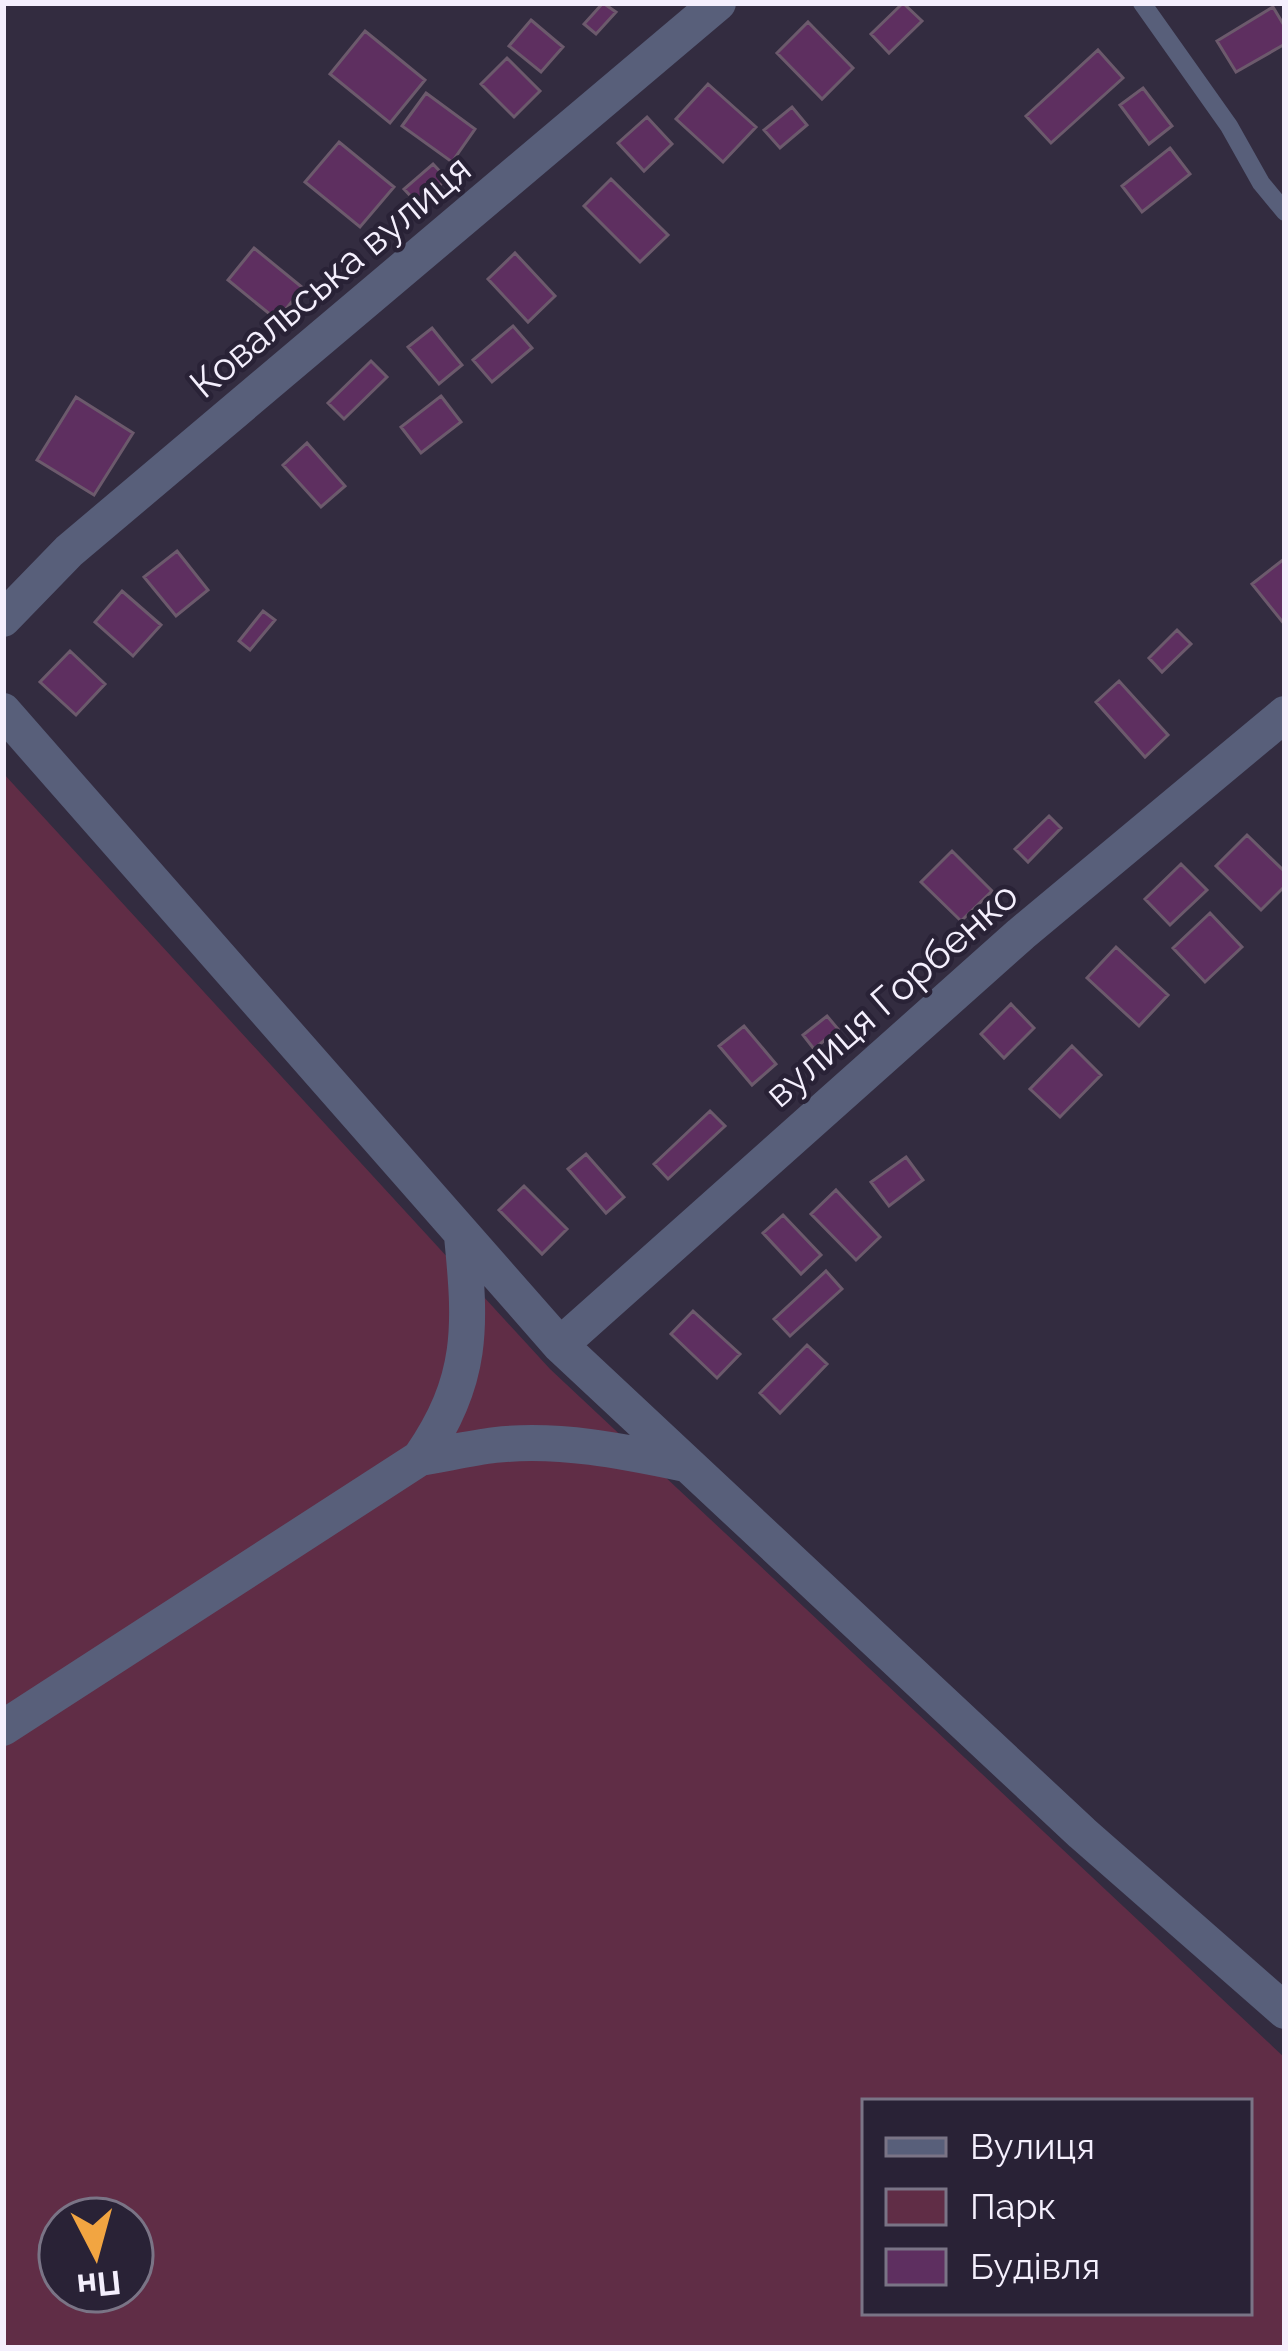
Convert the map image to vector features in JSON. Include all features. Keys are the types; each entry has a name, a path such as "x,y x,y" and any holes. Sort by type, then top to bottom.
{"street":[{"name":"Ковальська вулиця","path":"3,619 69,551 718,3"},
{"path":"3,711 560,1345 1082,1833 1285,2011"},
{"name":"вулиця Горбенко","path":"560,1345 1021,934 1285,714"},
{"path":"420,1459 464,1366 470,1312 461,1236"},
{"path":"3,1728 420,1459 496,1445 549,1444 612,1449 688,1465"}],"lane":[{"path":"1142,3 1285,212"}],"green space":[{"path":"3,773 550,1369 1285,2058 1285,2348 3,2348"}],"building":[{"path":"603,3 616,12 596,34 584,24"},
{"path":"903,3 922,21 889,53 871,34"},
{"path":"1273,7 1285,27 1285,44 1236,72 1217,41"},
{"path":"531,20 563,47 541,72 509,46"},
{"path":"808,22 853,68 822,99 777,53"},
{"path":"365,31 425,80 390,123 330,74"},
{"path":"1098,50 1123,78 1051,143 1026,116"},
{"path":"507,58 540,91 514,117 481,84"},
{"path":"708,84 756,127 723,162 676,119"},
{"path":"1143,88 1172,126 1149,144 1120,105"},
{"path":"426,93 475,129 452,162 402,126"},
{"path":"792,107 807,125 780,148 764,130"},
{"path":"647,117 672,144 644,171 618,143"},
{"path":"339,142 394,187 360,227 305,182"},
{"path":"1170,148 1190,174 1142,212 1122,186"},
{"path":"433,164 447,179 418,204 404,189"},
{"path":"611,179 668,235 640,262 584,206"},
{"path":"254,248 303,288 277,320 228,280"},
{"path":"515,253 555,296 528,322 488,279"},
{"path":"513,326 532,348 492,382 473,360"},
{"path":"432,328 462,365 439,384 408,347"},
{"path":"371,361 387,377 344,419 328,403"},
{"path":"441,396 461,422 421,453 401,427"},
{"path":"76,397 133,433 94,495 37,460"},
{"path":"307,443 345,486 321,507 283,465"},
{"path":"177,551 208,590 176,616 144,577"},
{"path":"1285,561 1285,625 1252,584"},
{"path":"122,591 161,625 133,656 95,622"},
{"path":"263,611 275,620 250,650 239,641"},
{"path":"1177,630 1191,644 1162,672 1149,658"},
{"path":"70,651 105,684 76,715 40,682"},
{"path":"1119,681 1168,735 1145,757 1096,702"},
{"path":"1049,816 1061,828 1028,862 1015,849"},
{"path":"1247,835 1285,872 1285,886 1261,910 1216,866"},
{"path":"952,851 992,891 961,921 921,882"},
{"path":"1181,864 1207,890 1170,925 1145,899"},
{"path":"1210,913 1242,947 1205,982 1173,948"},
{"path":"1116,947 1168,995 1139,1026 1087,978"},
{"path":"1011,1004 1034,1028 1004,1058 981,1034"},
{"path":"827,1016 838,1029 814,1049 803,1035"},
{"path":"744,1026 776,1064 752,1085 719,1046"},
{"path":"1072,1046 1101,1075 1060,1117 1030,1089"},
{"path":"710,1111 725,1126 668,1179 654,1164"},
{"path":"586,1154 624,1197 606,1213 568,1169"},
{"path":"906,1157 923,1180 889,1206 871,1182"},
{"path":"524,1186 567,1229 542,1254 499,1210"},
{"path":"836,1190 880,1237 856,1260 811,1214"},
{"path":"783,1215 821,1255 801,1274 763,1233"},
{"path":"826,1271 842,1289 790,1336 774,1319"},
{"path":"693,1311 740,1354 717,1378 671,1334"},
{"path":"807,1345 827,1364 780,1413 760,1393"}]}
